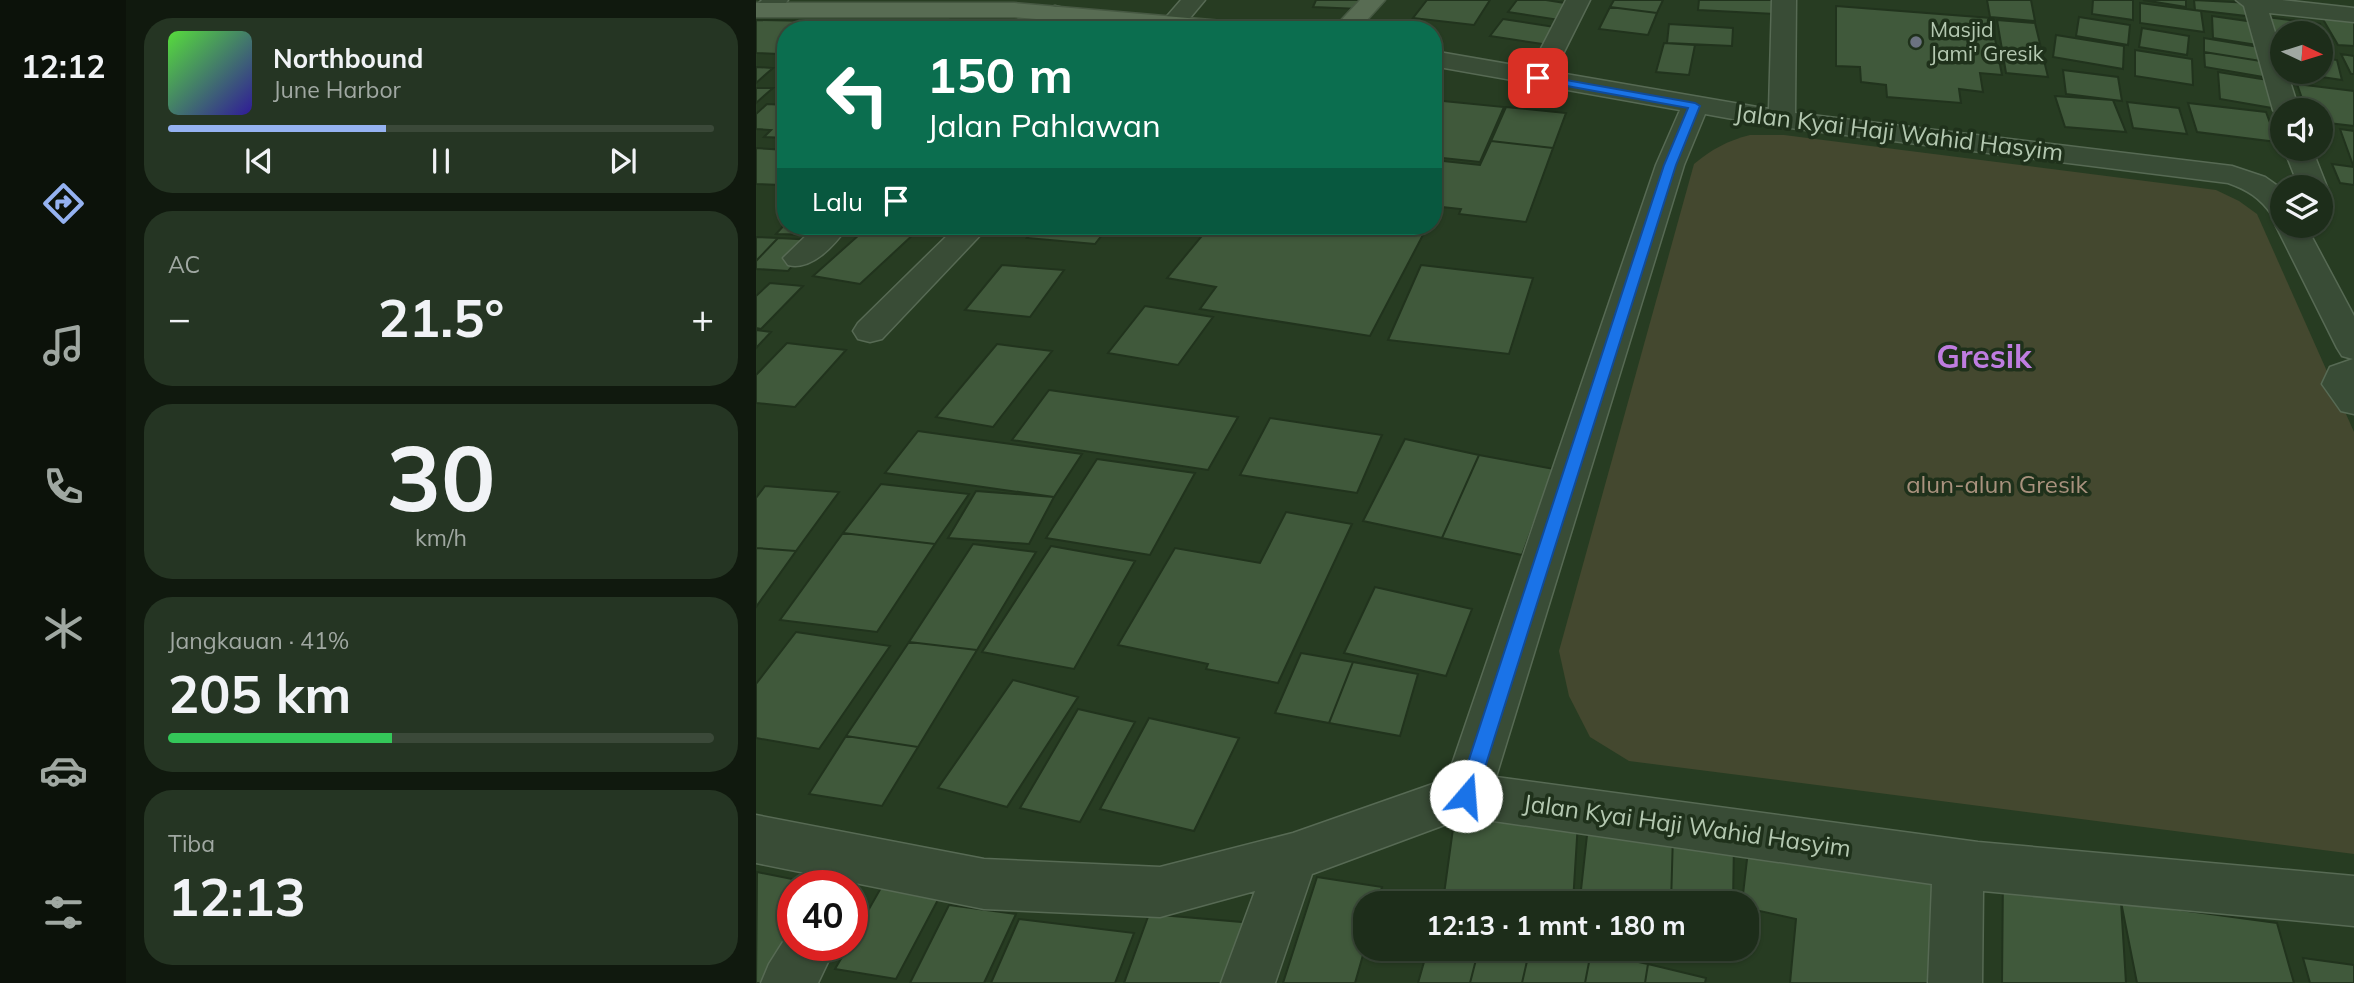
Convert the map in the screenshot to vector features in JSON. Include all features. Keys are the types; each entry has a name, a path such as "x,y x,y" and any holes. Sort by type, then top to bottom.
{"main road":[{"path":"1353,21 1373,0"},
{"path":"765,7 1019,5 1055,13 1126,21"}],"street":[{"path":"1175,21 1194,0"},
{"path":"1538,78 1578,0"},
{"path":"1782,118 1784,0"},
{"path":"2282,98 2251,1 2354,15"},
{"path":"1047,21 1055,13"},
{"name":"Jalan Kyai Haji Wahid Hasyim","path":"1442,60 1695,106 2232,175 2270,192"},
{"path":"868,874 984,884 1160,892 1293,857 1466,796 1670,165 1695,106"},
{"path":"799,258 823,235"},
{"path":"870,331 965,235"},
{"path":"2297,238 2354,348"},
{"path":"2354,370 2342,375 2340,384 2354,402"},
{"name":"Jalan Kyai Haji Wahid Hasyim","path":"1466,796 1958,863 2354,901"},
{"path":"756,839 843,870"},
{"path":"1248,983 1293,857"},
{"path":"1955,983 1958,863"},
{"path":"788,983 801,961"}],"green space":[{"name":"alun-alun Gresik","path":"1750,135 1784,135 2216,190 2239,201 2257,214 2354,432 2354,854 1629,761 1590,737 1569,696 1559,651 1694,164 1720,146"}],"building":[{"path":"1316,0 1365,0 1360,9 1313,7"},
{"path":"1427,0 1490,0 1474,25 1413,18"},
{"path":"1517,0 1546,0 1571,4 1559,20 1508,12"},
{"path":"1614,0 1663,0 1657,13 1610,7"},
{"path":"1699,0 1774,0 1775,14 1698,10"},
{"path":"1987,0 2031,0 2035,21 1990,17"},
{"path":"2093,0 2133,0 2133,20 2092,14"},
{"path":"2143,0 2186,0 2186,7"},
{"path":"2194,0 2252,3 2255,17 2195,10"},
{"path":"2140,3 2201,11 2204,32 2140,23"},
{"name":"Masjid Jami' Gresik","path":"1836,6 1991,18 2002,75 1980,73 1983,92 1959,89 1961,103 1887,97 1886,85 1861,82 1860,67 1836,66"},
{"path":"1610,7 1657,13 1648,35 1599,29"},
{"path":"2212,16 2254,22 2257,45 2213,38"},
{"path":"2321,16 2354,19 2354,46 2338,45 2333,36 2333,21 2324,21"},
{"path":"2079,17 2130,25 2128,45 2076,36"},
{"path":"2266,17 2297,21 2270,21 2270,36"},
{"path":"951,18 1034,20 1033,21 948,21"},
{"path":"1503,19 1561,28 1549,45 1490,36"},
{"path":"756,20 814,21 777,21 777,54 756,53"},
{"path":"1997,20 2035,23 2048,77 2006,73"},
{"path":"1669,24 1733,28 1732,46 1667,43"},
{"path":"2142,28 2189,36 2187,55 2139,47"},
{"path":"2056,35 2124,46 2123,69 2053,57"},
{"path":"2204,38 2265,48 2267,62 2204,52"},
{"path":"1664,43 1695,45 1689,75 1656,72"},
{"path":"2135,50 2192,59 2193,85 2135,76"},
{"path":"2204,52 2267,62 2269,78 2205,67"},
{"path":"2341,54 2354,56 2354,74 2351,74"},
{"path":"2333,59 2337,60 2342,80 2333,79"},
{"path":"756,67 773,68 756,83"},
{"path":"2063,70 2118,77 2122,101 2066,94"},
{"path":"2218,72 2268,80 2270,108 2220,99"},
{"path":"2297,84 2354,91 2354,126 2333,124 2333,98 2302,98"},
{"path":"756,88 773,88 756,103"},
{"path":"2055,96 2113,100 2126,132 2065,127"},
{"path":"1442,101 1504,107 1480,162 1442,158"},
{"path":"2127,102 2179,108 2187,134 2133,128"},
{"path":"2188,103 2266,112 2270,123 2270,141 2197,132"},
{"path":"767,104 777,105 777,138 764,137 771,130 756,129 756,114"},
{"path":"1506,107 1566,113 1553,148 1491,141"},
{"path":"2340,129 2354,131 2354,165 2353,165"},
{"path":"1491,141 1553,148 1526,222 1459,214 1461,209 1442,207 1442,161 1480,165"},
{"path":"756,148 777,149 777,185 756,184"},
{"path":"2332,164 2354,167 2354,185 2340,183"},
{"path":"859,235 913,235 860,284 813,276"},
{"path":"1030,235 1102,235 1095,244 1027,238"},
{"path":"1203,235 1423,235 1370,336 1200,309 1216,287 1167,278"},
{"path":"756,237 778,238 756,261"},
{"path":"778,238 816,240 788,271 756,269 756,261"},
{"path":"1002,265 1064,270 1030,317 965,310"},
{"path":"1421,265 1533,278 1509,354 1388,340"},
{"path":"770,283 803,286 761,329 756,328 756,296"},
{"path":"1145,306 1213,317 1178,365 1108,353"},
{"path":"756,330 771,332 756,348"},
{"path":"787,343 846,350 795,407 756,403 756,375"},
{"path":"997,344 1052,351 993,427 936,417"},
{"path":"1049,390 1238,417 1208,470 1012,440"},
{"path":"1270,418 1382,435 1357,493 1240,475"},
{"path":"918,431 1082,454 1054,497 885,473"},
{"path":"1405,439 1479,455 1442,538 1363,521"},
{"path":"1479,455 1554,469 1522,555 1442,538"},
{"path":"1097,459 1195,473 1150,555 1046,538"},
{"path":"881,484 969,494 935,544 843,533"},
{"path":"765,486 839,492 796,551 756,548 756,498"},
{"path":"976,491 1054,497 1029,544 948,538"},
{"path":"1286,512 1352,524 1278,683 1206,669 1208,664 1118,645 1175,548 1260,563"},
{"path":"843,533 935,544 877,632 780,620"},
{"path":"973,544 1036,552 977,650 909,642"},
{"path":"1051,546 1135,561 1074,669 982,652"},
{"path":"756,548 796,551 756,607"},
{"path":"1375,587 1472,609 1446,676 1344,653"},
{"path":"796,632 890,646 819,749 756,738 756,684"},
{"path":"909,642 977,650 918,747 846,736"},
{"path":"1301,653 1353,662 1329,723 1275,713"},
{"path":"1353,662 1418,674 1400,736 1329,723"},
{"path":"1013,680 1078,697 1007,807 938,788"},
{"path":"1078,709 1135,722 1080,822 1020,808"},
{"path":"1149,718 1239,738 1194,831 1100,809"},
{"path":"846,736 918,747 882,806 809,794"},
{"path":"1455,814 1578,822 1574,891 1444,891"},
{"path":"1588,826 1673,835 1671,891 1581,891"},
{"path":"1673,835 1734,842 1733,891 1671,891"},
{"path":"1749,842 1932,872 1933,983 1790,983 1796,919 1759,911 1759,891 1743,891"},
{"path":"757,872 777,876 777,961 786,961 772,983 756,983"},
{"path":"2003,872 2121,902 2126,983 2002,983"},
{"path":"1317,877 1382,887 1381,891 1353,891 1353,961 1361,961 1355,983 1283,983"},
{"path":"882,886 940,896 896,979 835,969 840,961 868,961 868,911"},
{"path":"2121,902 2277,923 2294,983 2137,983"},
{"path":"949,905 1016,914 984,983 910,983"},
{"path":"1149,914 1253,923 1236,983 1124,983"},
{"path":"1019,919 1134,933 1115,983 991,983"},
{"path":"2303,958 2354,965 2354,983 2310,983"},
{"path":"1424,961 1476,961 1470,983 1418,983"},
{"path":"1476,961 1527,961 1522,983 1470,983"},
{"path":"1527,961 1589,961 1585,983 1522,983"},
{"path":"1589,961 1634,961 1648,964 1645,983 1585,983"},
{"path":"1648,964 1706,978 1705,983 1645,983"}],"place":[{"name":"Masjid Jami' Gresik","path":"1916,42"}],"district":[{"name":"Gresik","path":"1984,357"}],"route":[{"path":"1466,796 1670,165 1695,106 1538,78"}]}
